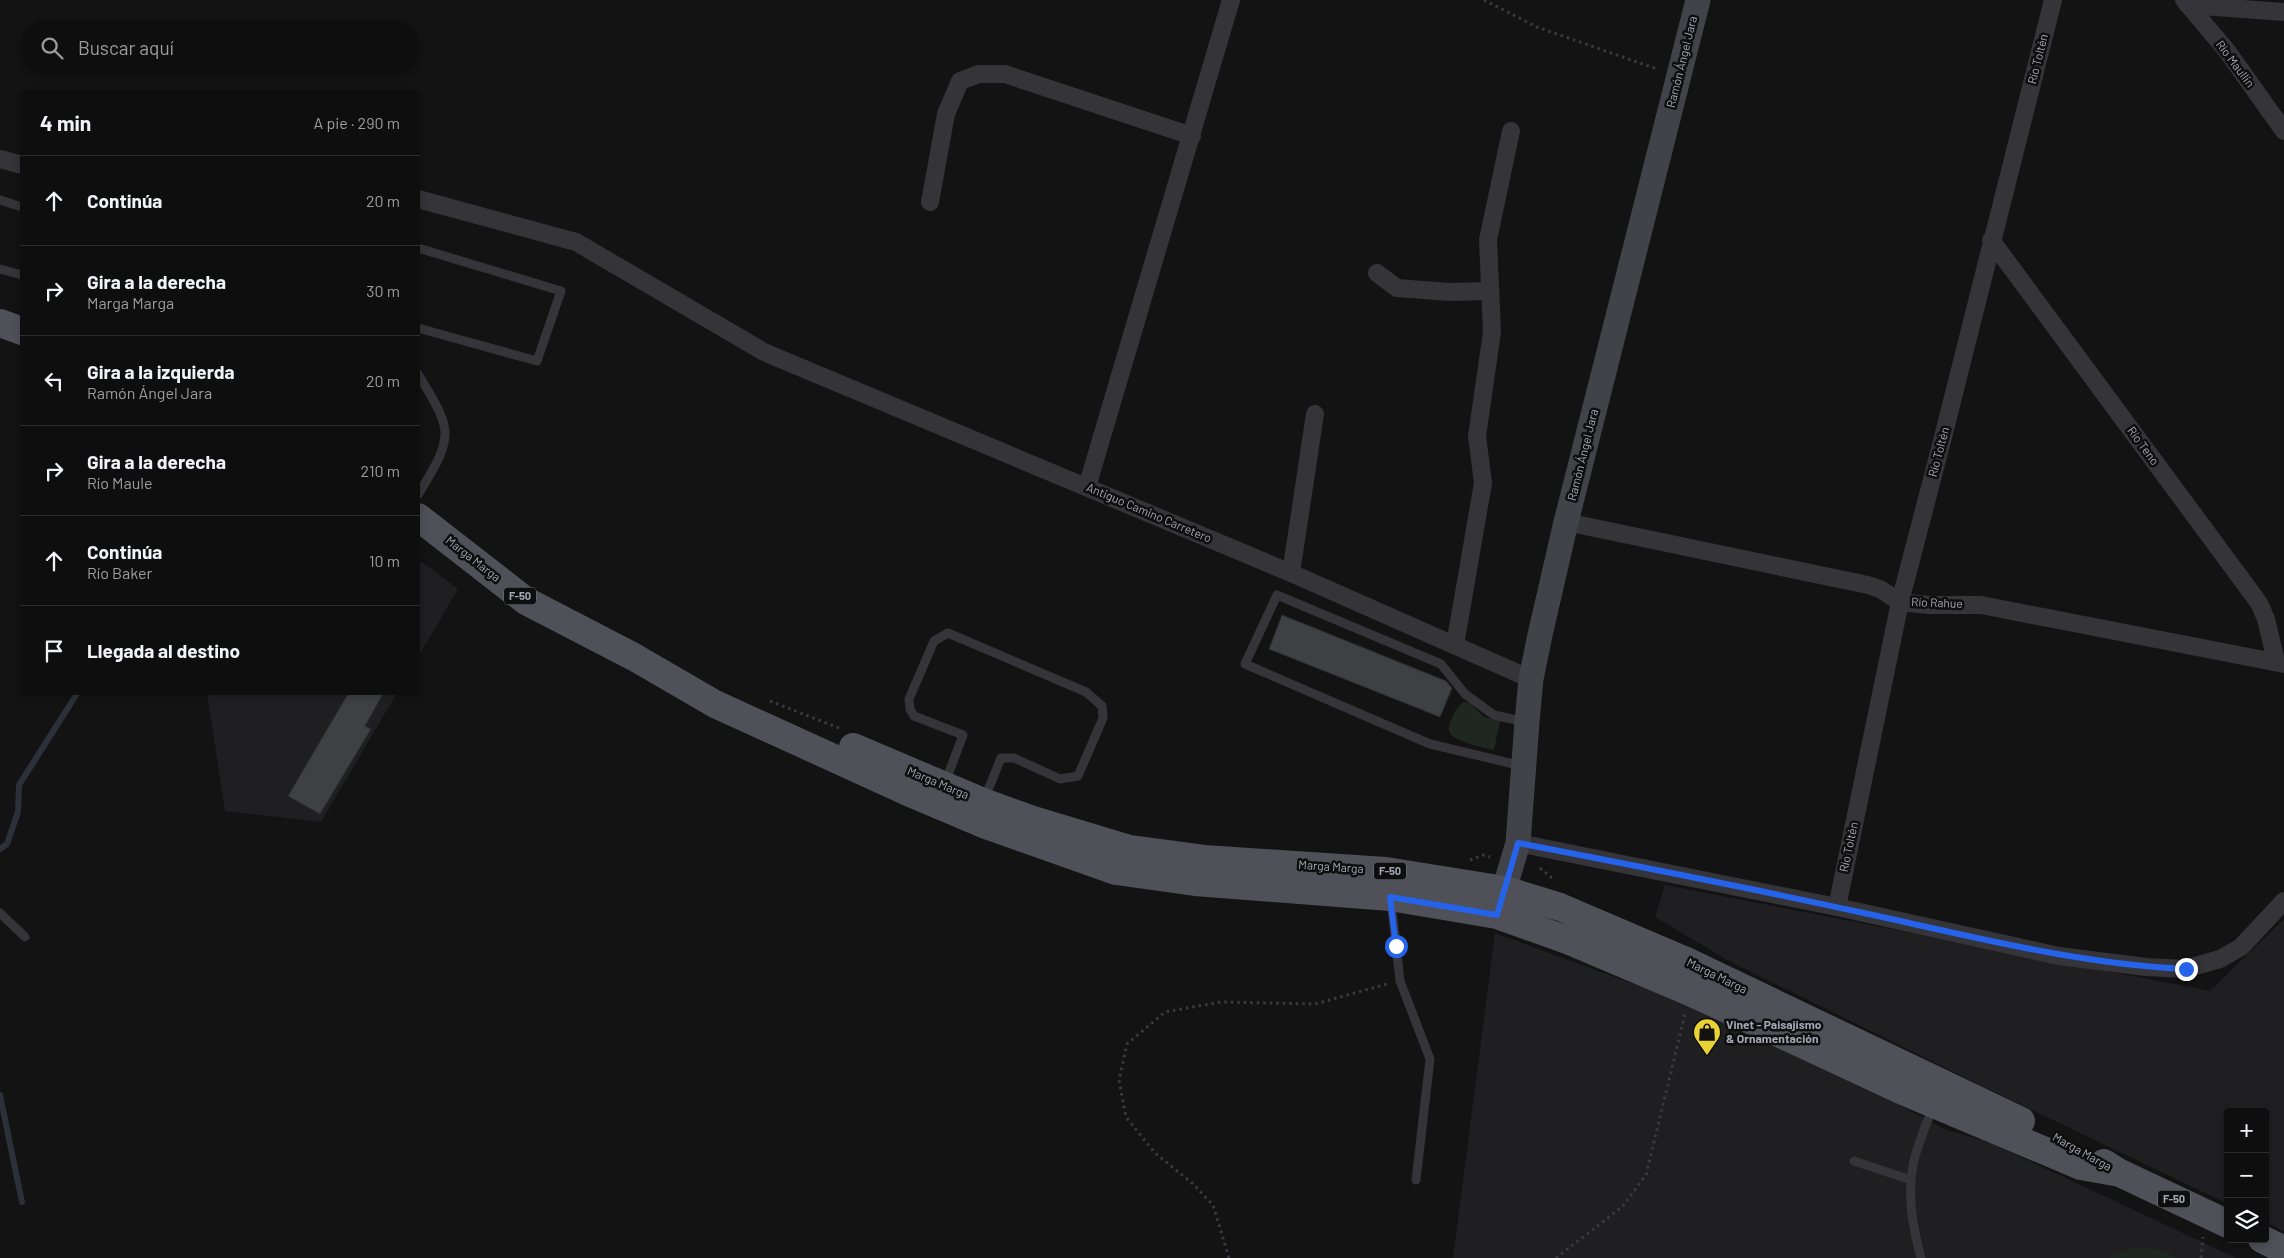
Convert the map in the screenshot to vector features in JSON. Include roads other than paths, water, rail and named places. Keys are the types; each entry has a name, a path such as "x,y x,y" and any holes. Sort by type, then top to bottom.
{"main road":[{"name":"Ramón Ángel Jara","path":"1501,903 1518,843 1531,678 1566,522 1698,0"},
{"path":"0,323 20,330"},
{"name":"Marga Marga","path":"420,519 526,601 634,657 715,704 908,792 986,825 1116,871 1195,882 1390,897 1560,907 1684,960 2082,1149 2120,1173 2224,1222"},
{"name":"Marga Marga","path":"634,657 716,688 983,802 1129,850 1204,859 1386,871 1501,903 1570,941 1690,992 1934,1104 2081,1166 2120,1173"},
{"path":"2269,1242 2284,1250"}],"street":[{"path":"1087,487 1231,0"},
{"name":"Río Toltén","path":"1837,907 1900,602 2053,0"},
{"path":"2186,3 2284,12"},
{"name":"Río Maullin","path":"2186,3 2227,51 2284,130"},
{"path":"930,202 946,114 960,81 979,74 1005,74 1192,136"},
{"path":"1455,645 1483,483 1477,436 1492,332 1488,240 1511,131"},
{"path":"0,159 20,164"},
{"name":"Antiguo Camino Carretero","path":"420,200 576,242 764,352 1087,487 1531,678"},
{"name":"Río Teno","path":"1991,240 2259,603 2280,663"},
{"path":"1377,273 1397,288 1450,292 1490,291"},
{"path":"1291,574 1315,414"},
{"name":"Río Rahue","path":"1566,522 1868,586 1880,589 1900,602 1929,605 1981,605 2280,663"},
{"path":"1518,843 1837,907 2059,956 2146,967 2186,969 2220,959 2241,947 2284,901"}],"lane":[{"path":"0,200 20,206"},
{"path":"420,249 561,291 537,361 420,329"},
{"path":"0,269 20,274"},
{"path":"420,378 438,410 445,434 439,457 420,491"},
{"path":"1524,766 1430,744 1245,664 1277,596 1441,664 1465,694 1494,715 1527,722"},
{"path":"944,785 963,735 914,716 910,709 909,699 934,642 948,633 1086,692 1102,706 1103,718 1078,776 1060,780 1014,758 1001,758 983,802"},
{"path":"1390,897 1400,981 1430,1059 1416,1180"},
{"path":"0,913 25,937"},
{"path":"1921,1258 1911,1206 1911,1180 1915,1158 1934,1104"},
{"path":"1854,1161 1911,1180"}],"waterway":[{"path":"0,849 7,844 18,812 19,785 76,695"},
{"path":"0,1095 22,1202"}],"place":[{"name":"Vinet - Paisajismo & Ornamentación","path":"1707,1056"}]}
